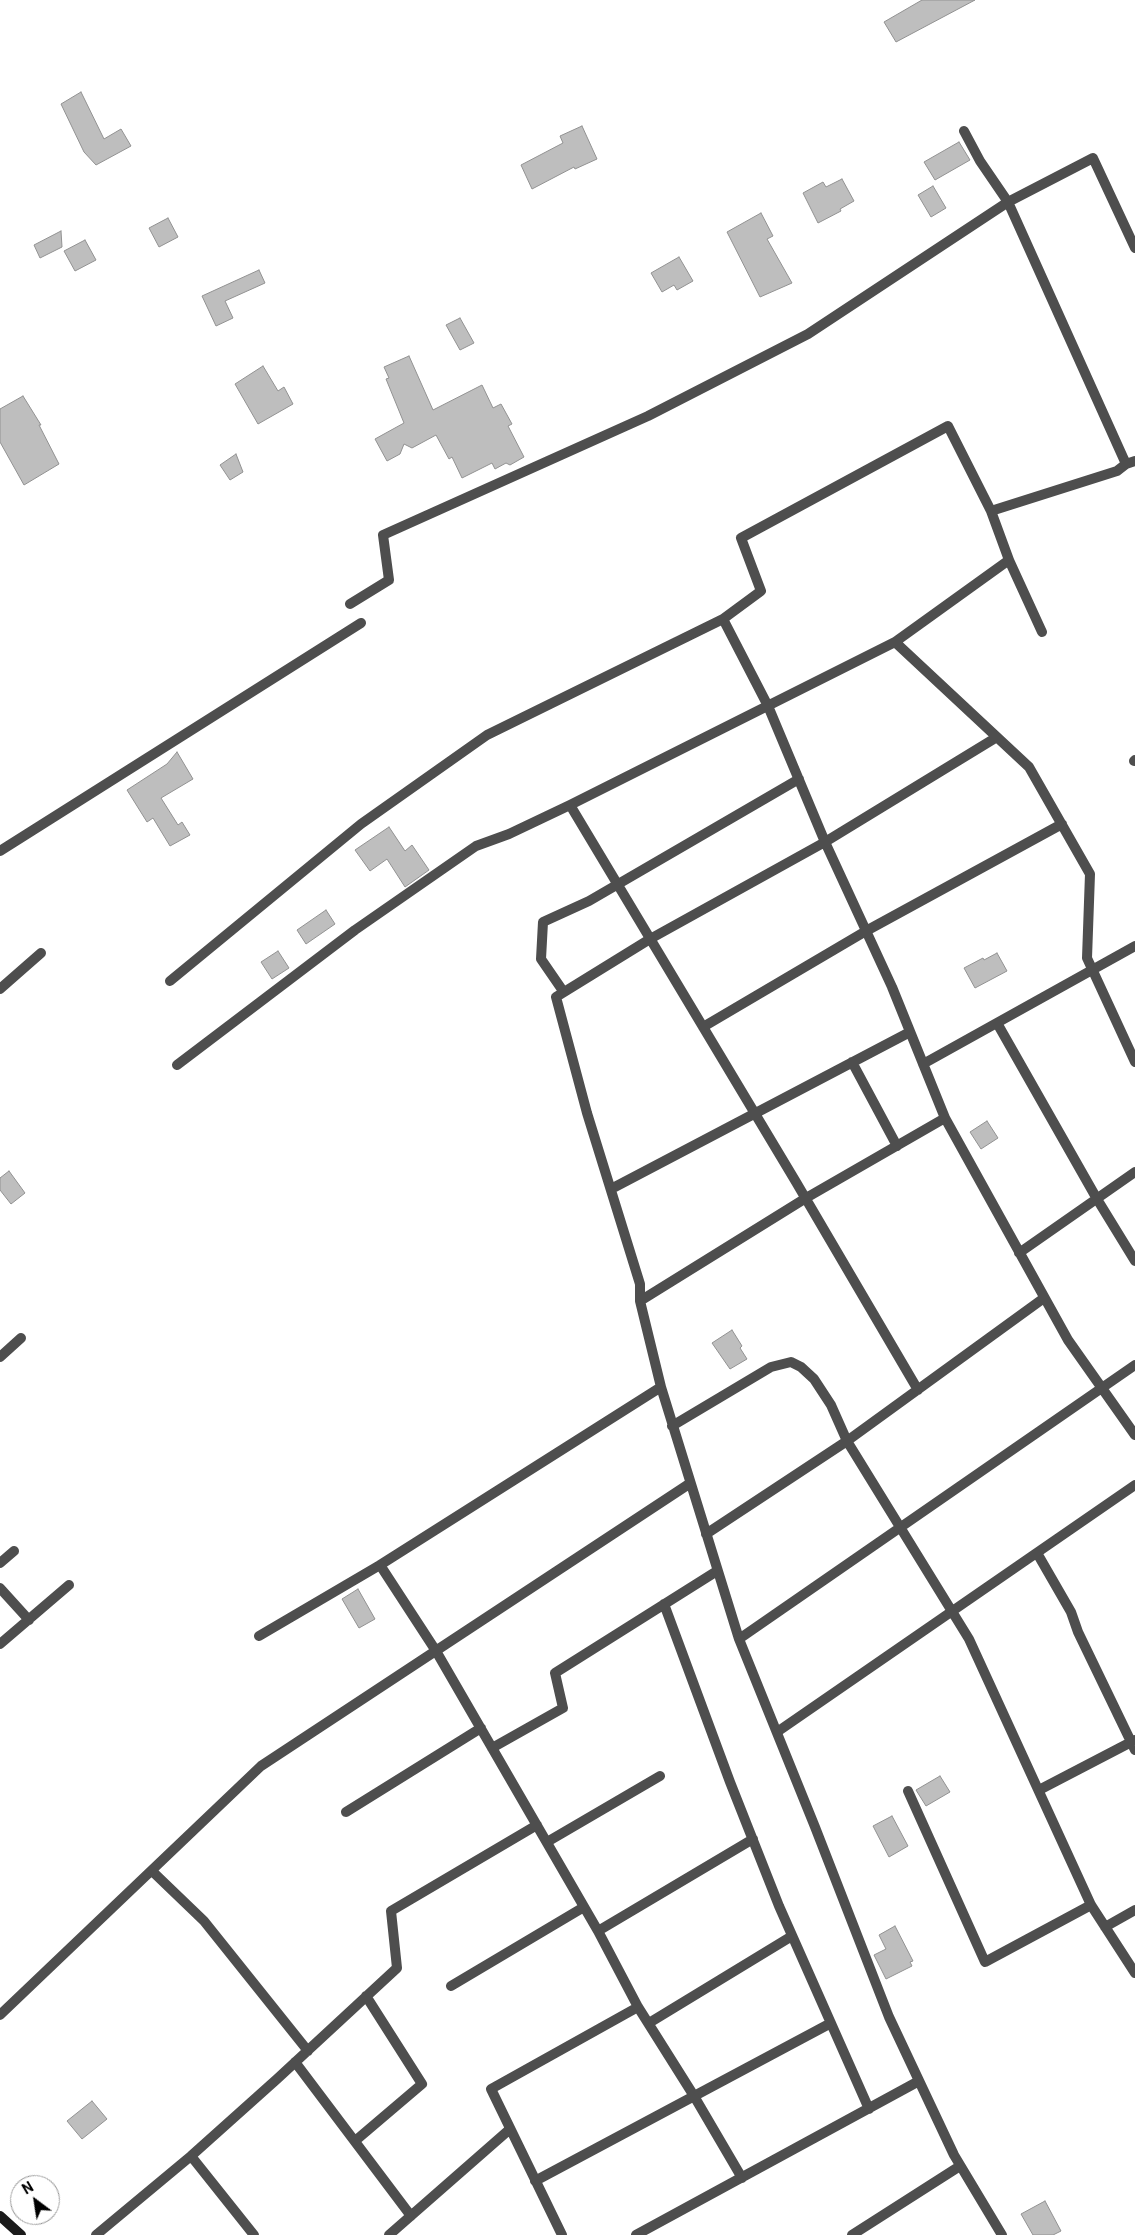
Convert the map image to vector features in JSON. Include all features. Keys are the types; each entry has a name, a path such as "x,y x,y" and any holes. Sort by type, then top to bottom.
{"main road":[{"path":"0,2216 21,2235"}],"street":[{"path":"964,131 980,161 1008,202 1130,463 1117,471 991,511"},
{"path":"350,604 389,580 384,535 648,416 808,334 1008,202 1093,158 1135,248"},
{"path":"170,981 361,824 486,735 723,619 760,591 741,538 948,426 991,511 1010,560 1042,632"},
{"path":"177,1065 355,930 476,846 509,834 570,806 895,642 1010,560"},
{"path":"723,619 768,706 910,1032 945,1118 1068,1340 1135,1435"},
{"path":"0,851 361,623"},
{"path":"895,642 1029,767 1062,824 1090,874 1087,958 1135,1062"},
{"path":"997,737 826,842 650,939 563,991 556,998 565,1037 640,1284 640,1301 672,1426 739,1639 889,2017 960,2166 1002,2235"},
{"path":"563,991 541,959 543,922 589,901 799,779"},
{"path":"570,806 806,1198 918,1390"},
{"path":"703,1027 866,931 1062,824"},
{"path":"923,1064 1135,946"},
{"path":"0,989 41,954"},
{"path":"997,1023 1096,1199 1135,1261"},
{"path":"611,1189 910,1032"},
{"path":"852,1062 897,1146"},
{"path":"640,1301 806,1198 945,1118"},
{"path":"1020,1253 1135,1172"},
{"path":"706,1534 847,1441 1044,1298"},
{"path":"0,1357 21,1338"},
{"path":"672,1426 771,1367 791,1362 801,1367 814,1379 831,1405 847,1441 969,1639 1091,1905 1135,1973"},
{"path":"739,1639 1103,1390 1135,1366"},
{"path":"259,1636 380,1565 661,1387"},
{"path":"0,2015 261,1766 689,1484"},
{"path":"777,1732 1135,1485"},
{"path":"0,1563 14,1551"},
{"path":"1037,1553 1071,1612 1078,1632 1134,1744 1039,1790"},
{"path":"380,1565 436,1651 598,1930 638,2008 694,2096 742,2178"},
{"path":"492,1748 563,1708 556,1673 717,1571"},
{"path":"0,1644 69,1585"},
{"path":"0,1588 29,1620"},
{"path":"664,1604 753,1840 792,1936 868,2109"},
{"path":"346,1812 481,1728"},
{"path":"547,1842 660,1776"},
{"path":"908,1790 985,1962 1091,1905"},
{"path":"96,2235 191,2156 397,1968 391,1911 536,1824"},
{"path":"598,1930 753,1840"},
{"path":"152,1871 204,1921 308,2051"},
{"path":"451,1986 584,1907"},
{"path":"1105,1927 1135,1910"},
{"path":"649,2023 792,1936"},
{"path":"355,2141 422,2084 366,1996"},
{"path":"562,2235 491,2089 638,2008"},
{"path":"536,2181 831,2022"},
{"path":"295,2062 410,2216"},
{"path":"636,2235 919,2081"},
{"path":"389,2235 510,2129"},
{"path":"191,2156 254,2235"},
{"path":"852,2235 960,2166"}],"building":[{"path":"922,0 975,0 896,42 884,22"},
{"path":"81,92 104,139 121,129 131,146 96,165 84,152 61,104"},
{"path":"582,126 597,159 575,169 574,167 532,189 521,165 563,143 560,136"},
{"path":"959,142 970,160 935,180 924,162"},
{"path":"842,179 854,201 840,209 841,211 818,223 803,193 823,182 826,187"},
{"path":"933,186 946,208 931,217 918,195"},
{"path":"761,213 773,236 767,239 792,283 760,297 727,232"},
{"path":"168,218 178,237 159,247 149,228"},
{"path":"61,231 62,247 40,258 34,245"},
{"path":"85,240 96,260 75,271 64,251"},
{"path":"679,257 693,281 677,290 674,285 662,292 651,273"},
{"path":"259,270 265,283 225,301 233,318 216,326 202,296"},
{"path":"460,318 474,343 460,350 446,325"},
{"path":"409,356 433,410 482,385 493,408 501,404 512,424 508,426 524,457 510,465 506,463 495,469 492,463 462,478 452,457 449,459 436,435 412,448 404,444 400,454 387,461 375,439 404,423 386,379 389,378 384,367"},
{"path":"263,366 278,391 284,387 293,404 258,424 235,384"},
{"path":"23,396 41,425 39,425 59,464 24,485 0,442 0,409"},
{"path":"236,454 243,472 230,480 220,465"},
{"path":"177,752 193,779 161,798 178,825 182,822 190,835 170,846 153,818 147,822 127,790 167,764"},
{"path":"389,827 405,851 412,845 429,870 405,887 387,859 370,871 355,850"},
{"path":"326,910 335,924 306,944 297,930"},
{"path":"278,951 289,968 272,979 261,962"},
{"path":"997,953 1007,971 975,988 964,968"},
{"path":"987,1121 998,1138 981,1149 970,1132"},
{"path":"9,1171 25,1193 11,1204 0,1190 0,1178"},
{"path":"732,1330 742,1346 740,1348 747,1359 730,1369 712,1343"},
{"path":"358,1589 375,1619 359,1628 342,1599"},
{"path":"940,1776 950,1792 926,1806 916,1790"},
{"path":"892,1816 908,1846 889,1857 873,1826"},
{"path":"895,1926 913,1961 910,1962 912,1966 886,1979 874,1955 886,1949 879,1935"},
{"path":"92,2101 107,2119 82,2139 67,2121"},
{"path":"1045,2201 1061,2231 1053,2235 1033,2235 1021,2214"}]}
